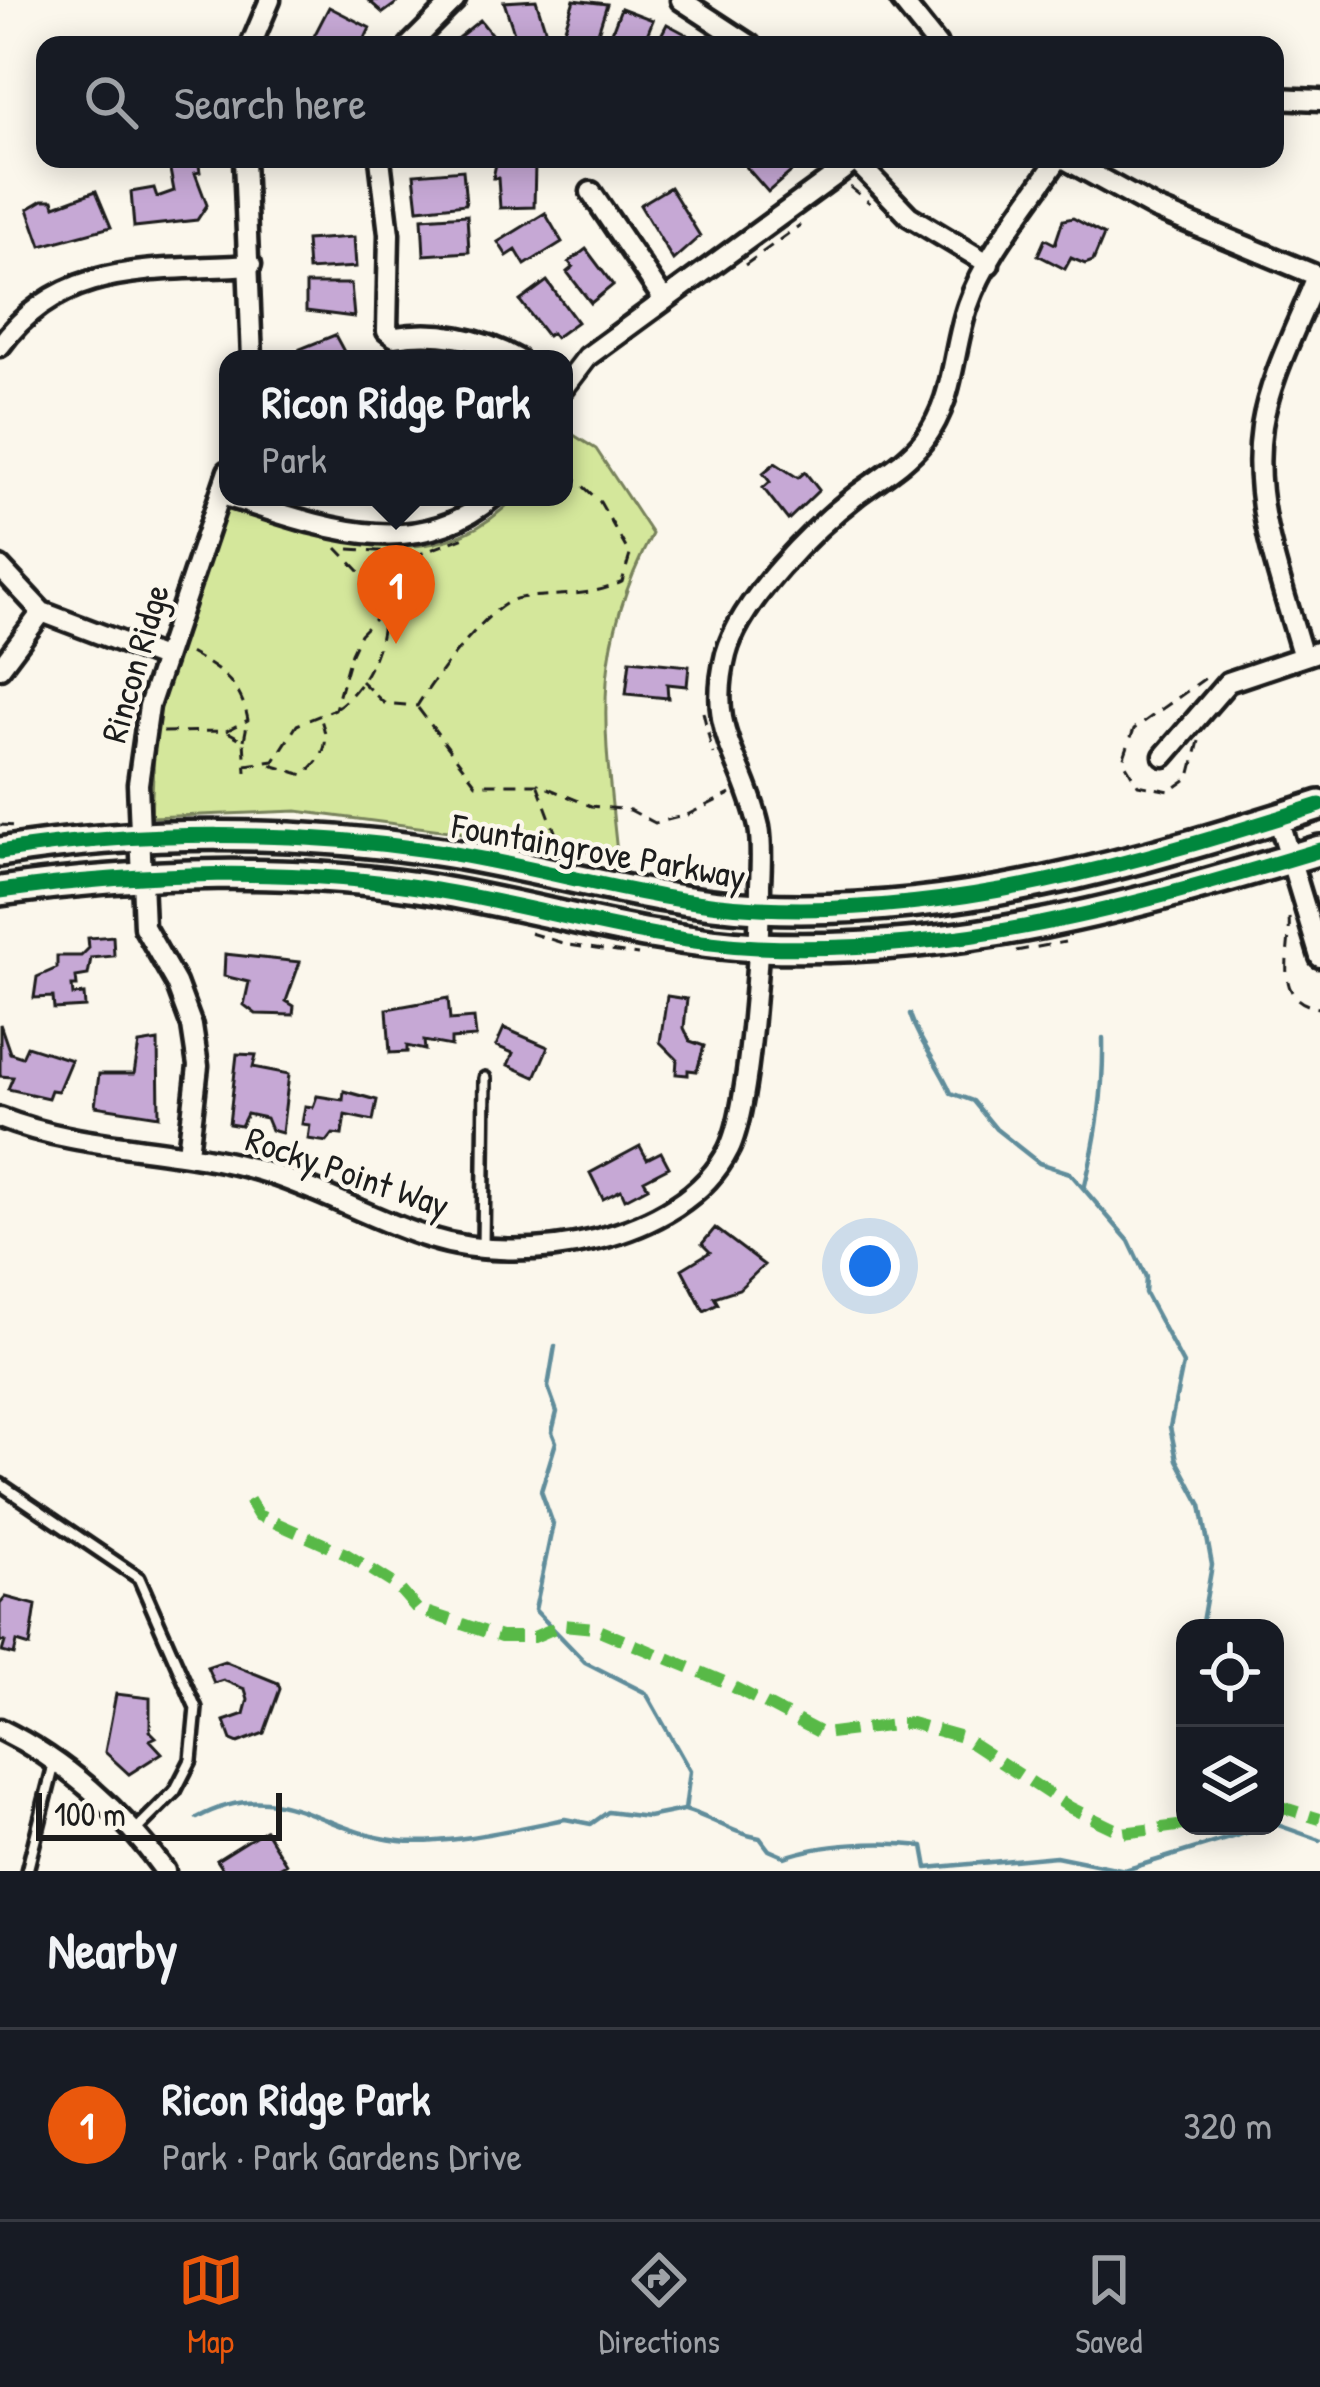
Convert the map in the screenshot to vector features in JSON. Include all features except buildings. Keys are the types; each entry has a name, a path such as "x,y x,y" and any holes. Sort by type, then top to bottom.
{"main road":[{"name":"Fountaingrove Parkway","path":"0,852 140,840 301,838 435,851 674,899 758,908 929,902 1052,882 1320,805"},
{"name":"Fountaingrove Parkway","path":"0,891 142,878 297,879 431,889 669,938 755,946 933,944 1014,933 1320,850"}],"street":[{"path":"255,36 270,0"},
{"path":"419,36 455,0"},
{"path":"681,0 736,36"},
{"path":"901,0 930,36"},
{"path":"1284,98 1320,100"},
{"path":"245,168 252,350"},
{"path":"381,168 388,234 387,331 395,337 460,338 501,350"},
{"path":"573,375 587,357 751,242 844,168"},
{"path":"862,168 909,216 988,265"},
{"name":"Rocky Point Way","path":"0,1118 149,1153 188,1154 259,1170 430,1238 484,1249 522,1251 586,1243 661,1214 712,1177 740,1114 758,908 759,828 720,728 718,692 738,619 817,532 926,437 949,396 968,303 988,265 1056,168"},
{"path":"1079,168 1156,209 1318,277 1263,420 1258,461 1262,511 1311,653 1228,682 1164,756"},
{"path":"591,192 664,300"},
{"path":"0,346 32,308 91,278 142,268 251,265"},
{"name":"Rincon Ridge","path":"188,1154 198,1066 192,1026 173,977 149,942 140,840 144,728 223,506"},
{"path":"265,506 385,537 439,530 482,506"},
{"path":"0,567 42,612 169,661"},
{"path":"0,668 42,612"},
{"path":"1278,818 1320,957"},
{"path":"0,1729 88,1785 165,1871"}],"lane":[{"path":"484,1249 485,1078"},
{"path":"0,1484 140,1578 196,1708 191,1760 183,1776 133,1832"},
{"path":"28,1871 55,1761"}],"path":[{"path":"841,190 855,188 878,210"},
{"path":"740,268 800,225"},
{"path":"417,706 447,658 505,603 603,591 622,582 630,555 601,502 573,476"},
{"path":"335,546 383,596"},
{"path":"265,766 297,725 335,709 361,682 379,648 383,596 434,551"},
{"path":"335,709 360,634 382,612"},
{"path":"169,661 181,648 225,673 244,702 248,720 246,772"},
{"path":"1200,736 1195,766 1181,786 1153,791 1128,773 1125,742 1135,728 1213,673"},
{"path":"361,682 384,703 417,706 476,784 538,784 591,806 630,811 656,823 687,815 730,794"},
{"path":"703,696 708,744 716,761"},
{"path":"246,765 304,775 323,758 327,737 320,717"},
{"path":"144,728 179,736 226,731 248,720"},
{"path":"226,731 244,741"},
{"path":"724,779 735,808"},
{"path":"538,784 561,848"},
{"path":"478,836 561,848 645,872"},
{"path":"1290,910 1292,937 1284,973 1288,987 1298,1001 1320,1008"},
{"path":"512,926 569,945 638,956"}],"green space":[{"path":"573,435 596,449 652,534 619,616 606,690 617,853 297,811 151,817 156,710 227,506 377,545 449,540 483,524 504,506 573,506"}],"waterway":[{"path":"910,1014 951,1093 973,1101 996,1129 1039,1163 1070,1173 1129,1241 1146,1277 1145,1293 1183,1364 1170,1427 1177,1460 1201,1505 1212,1565 1203,1619"},
{"path":"1084,1189 1099,1114 1103,1038"},
{"path":"555,1346 548,1387 557,1412 552,1432 556,1442 541,1491 553,1524 535,1610 585,1662 646,1693 690,1771 685,1810 760,1838 769,1850 785,1857 835,1846 907,1844 923,1846 927,1868 1056,1856 1125,1870 1239,1835"},
{"path":"197,1818 226,1806 275,1803 370,1835 417,1842 565,1819 591,1824 608,1812 648,1817 683,1810"},
{"path":"1284,1827 1320,1840"}],"marked path":[{"path":"249,1500 258,1515 346,1554 396,1585 417,1609 501,1637 534,1637 562,1625 594,1628 722,1681 823,1734 911,1723 962,1737 1071,1808 1123,1833 1176,1826"},
{"path":"1284,1808 1320,1819"}],"cycle path":[{"path":"0,852 163,836 328,839 436,851 718,905 831,909 902,904 1044,882 1183,847 1320,805"},
{"path":"0,891 163,876 328,878 436,890 677,939 833,948 975,935 1044,923 1180,891 1320,850"}],"place":[{"name":"Ricon Ridge Park","path":"396,644"}]}
